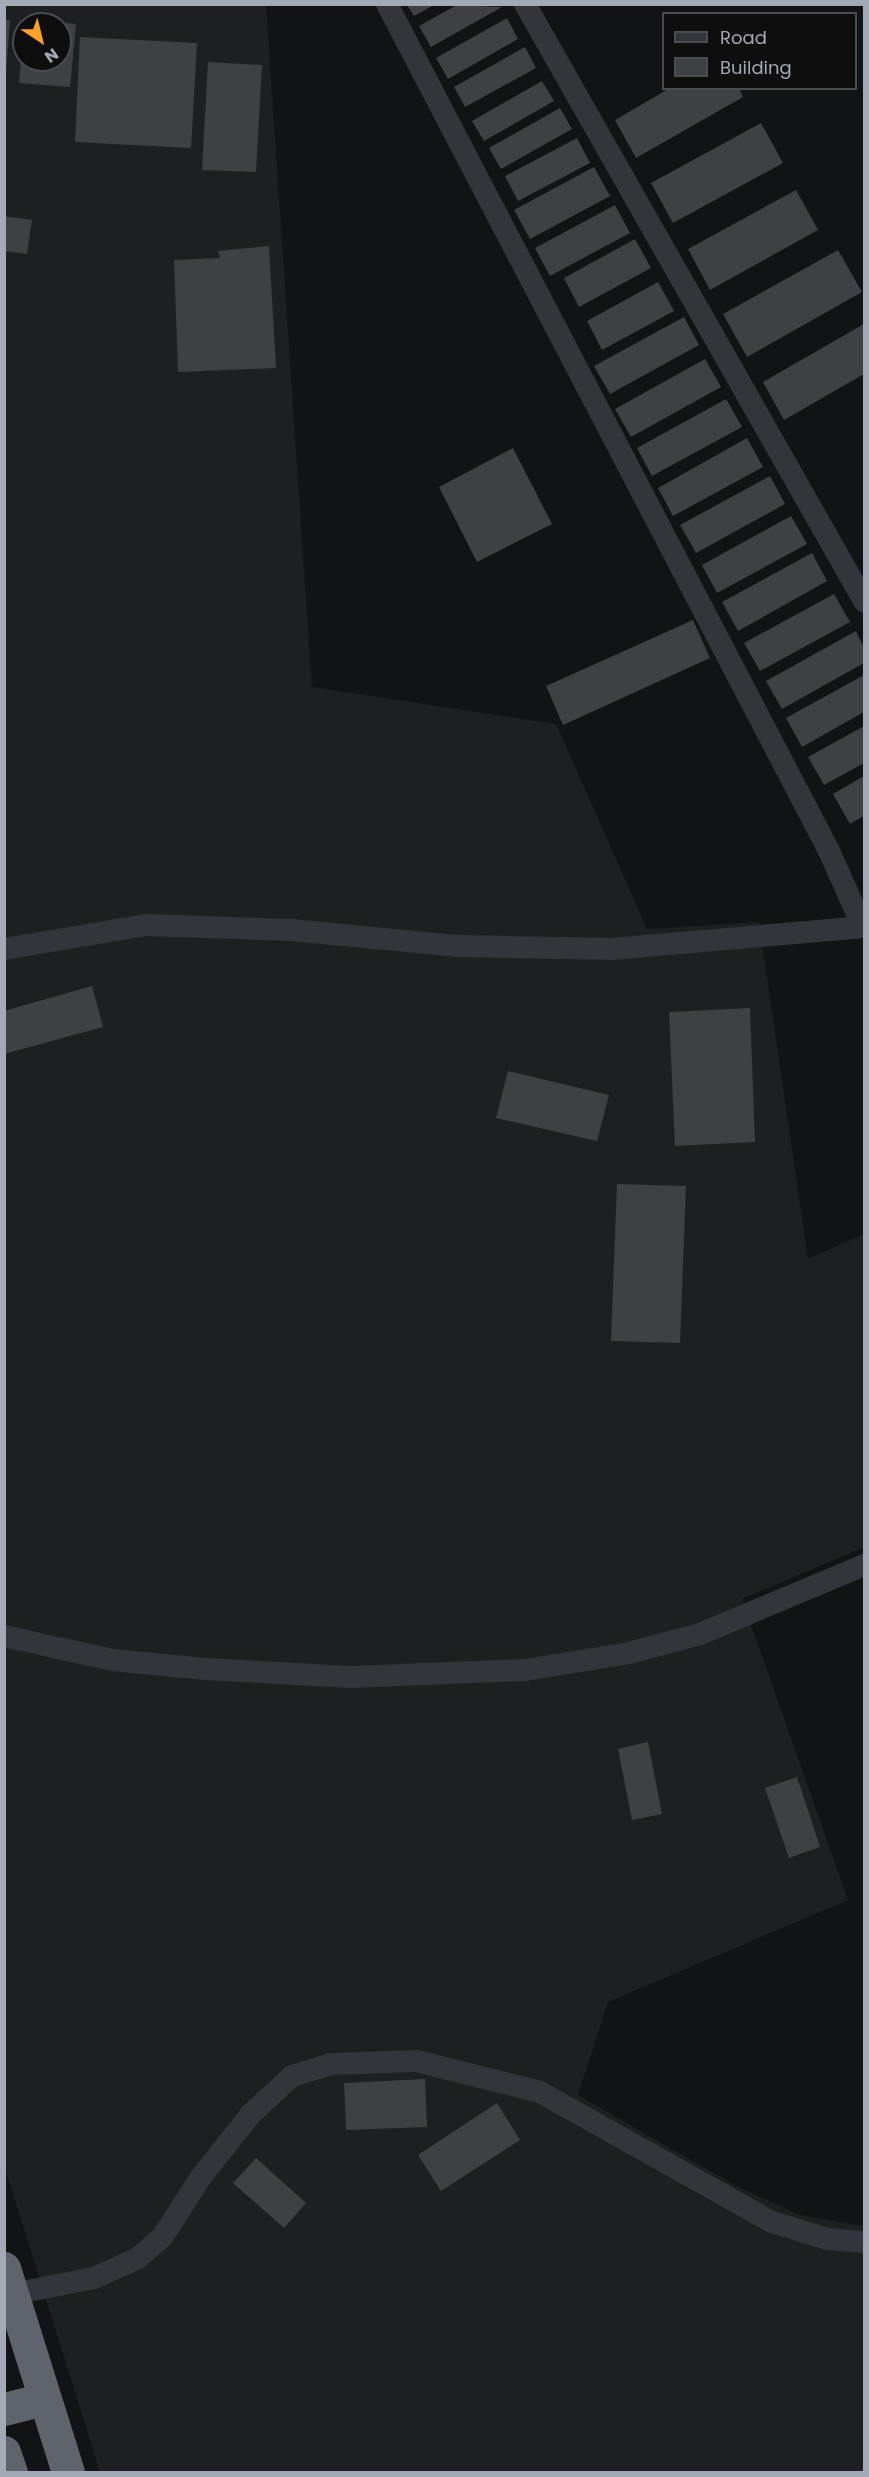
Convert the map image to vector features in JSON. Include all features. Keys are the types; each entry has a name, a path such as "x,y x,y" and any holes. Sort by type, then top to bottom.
{"highway":[{"path":"9,2281 68,2472"},
{"path":"4,2409 44,2399"},
{"path":"4,2452 11,2472"}],"street":[{"path":"4,949 146,925 291,930 456,946 612,949 864,927 829,851 387,4"},
{"path":"525,4 864,601"},
{"path":"4,1636 112,1660 217,1669 351,1677 525,1670 629,1653 700,1634 864,1565"},
{"path":"9,2281 94,2278 138,2258 163,2236 201,2177 251,2114 292,2076 331,2064 416,2061 540,2092 772,2222 828,2239 864,2242"}],"shaded area":[{"path":"4,5 266,5 312,687 556,724 647,929 759,922 808,1259 864,1234 864,1547 742,1599 848,1900 608,2002 578,2095 738,2187 800,2215 864,2226 864,2472 100,2472 4,2165"}],"building":[{"path":"407,5 434,5 414,16"},
{"path":"457,5 502,7 431,47 419,26"},
{"path":"507,18 518,39 448,79 436,58"},
{"path":"4,20 10,20 6,73 4,73"},
{"path":"72,24 76,24 72,66"},
{"path":"80,37 197,43 191,148 75,142"},
{"path":"525,47 536,68 465,107 454,87"},
{"path":"208,62 262,65 256,172 202,170"},
{"path":"20,72 71,72 70,87 19,83"},
{"path":"542,81 554,101 484,141 472,121"},
{"path":"667,90 740,90 743,97 636,158 615,120"},
{"path":"560,108 572,129 501,169 489,148"},
{"path":"761,123 783,163 673,223 651,183"},
{"path":"577,138 590,163 518,201 505,176"},
{"path":"594,167 610,196 530,239 514,210"},
{"path":"796,190 818,230 710,290 688,249"},
{"path":"615,205 630,233 550,276 535,248"},
{"path":"4,216 32,220 27,254 4,251"},
{"path":"635,239 651,268 579,307 564,278"},
{"path":"269,246 276,368 178,372 174,260 220,258 218,251"},
{"path":"838,250 862,292 747,357 723,314"},
{"path":"658,282 674,311 602,350 587,321"},
{"path":"684,317 699,345 610,394 594,366"},
{"path":"864,324 864,374 784,420 763,382"},
{"path":"705,359 721,387 631,437 615,409"},
{"path":"726,399 742,427 652,476 637,448"},
{"path":"747,438 763,467 673,516 658,488"},
{"path":"513,448 552,524 477,562 439,487"},
{"path":"770,476 785,504 696,553 680,525"},
{"path":"791,516 807,544 717,593 702,565"},
{"path":"812,553 827,581 738,631 722,602"},
{"path":"834,594 850,622 760,671 744,643"},
{"path":"693,620 710,658 563,725 546,686"},
{"path":"856,631 864,648 864,663 782,709 766,681"},
{"path":"864,675 864,712 802,747 786,718"},
{"path":"864,726 864,763 824,785 808,757"},
{"path":"864,776 864,816 850,824 833,794"},
{"path":"92,986 103,1027 4,1054 4,1011"},
{"path":"750,1008 755,1142 675,1146 669,1012"},
{"path":"508,1071 609,1095 597,1141 496,1118"},
{"path":"617,1184 686,1186 680,1343 611,1341"},
{"path":"648,1742 662,1814 632,1820 618,1749"},
{"path":"797,1777 820,1847 789,1858 765,1788"},
{"path":"425,2079 427,2127 346,2130 344,2083"},
{"path":"497,2103 520,2140 441,2191 418,2155"},
{"path":"256,2158 306,2203 284,2228 233,2183"}]}
